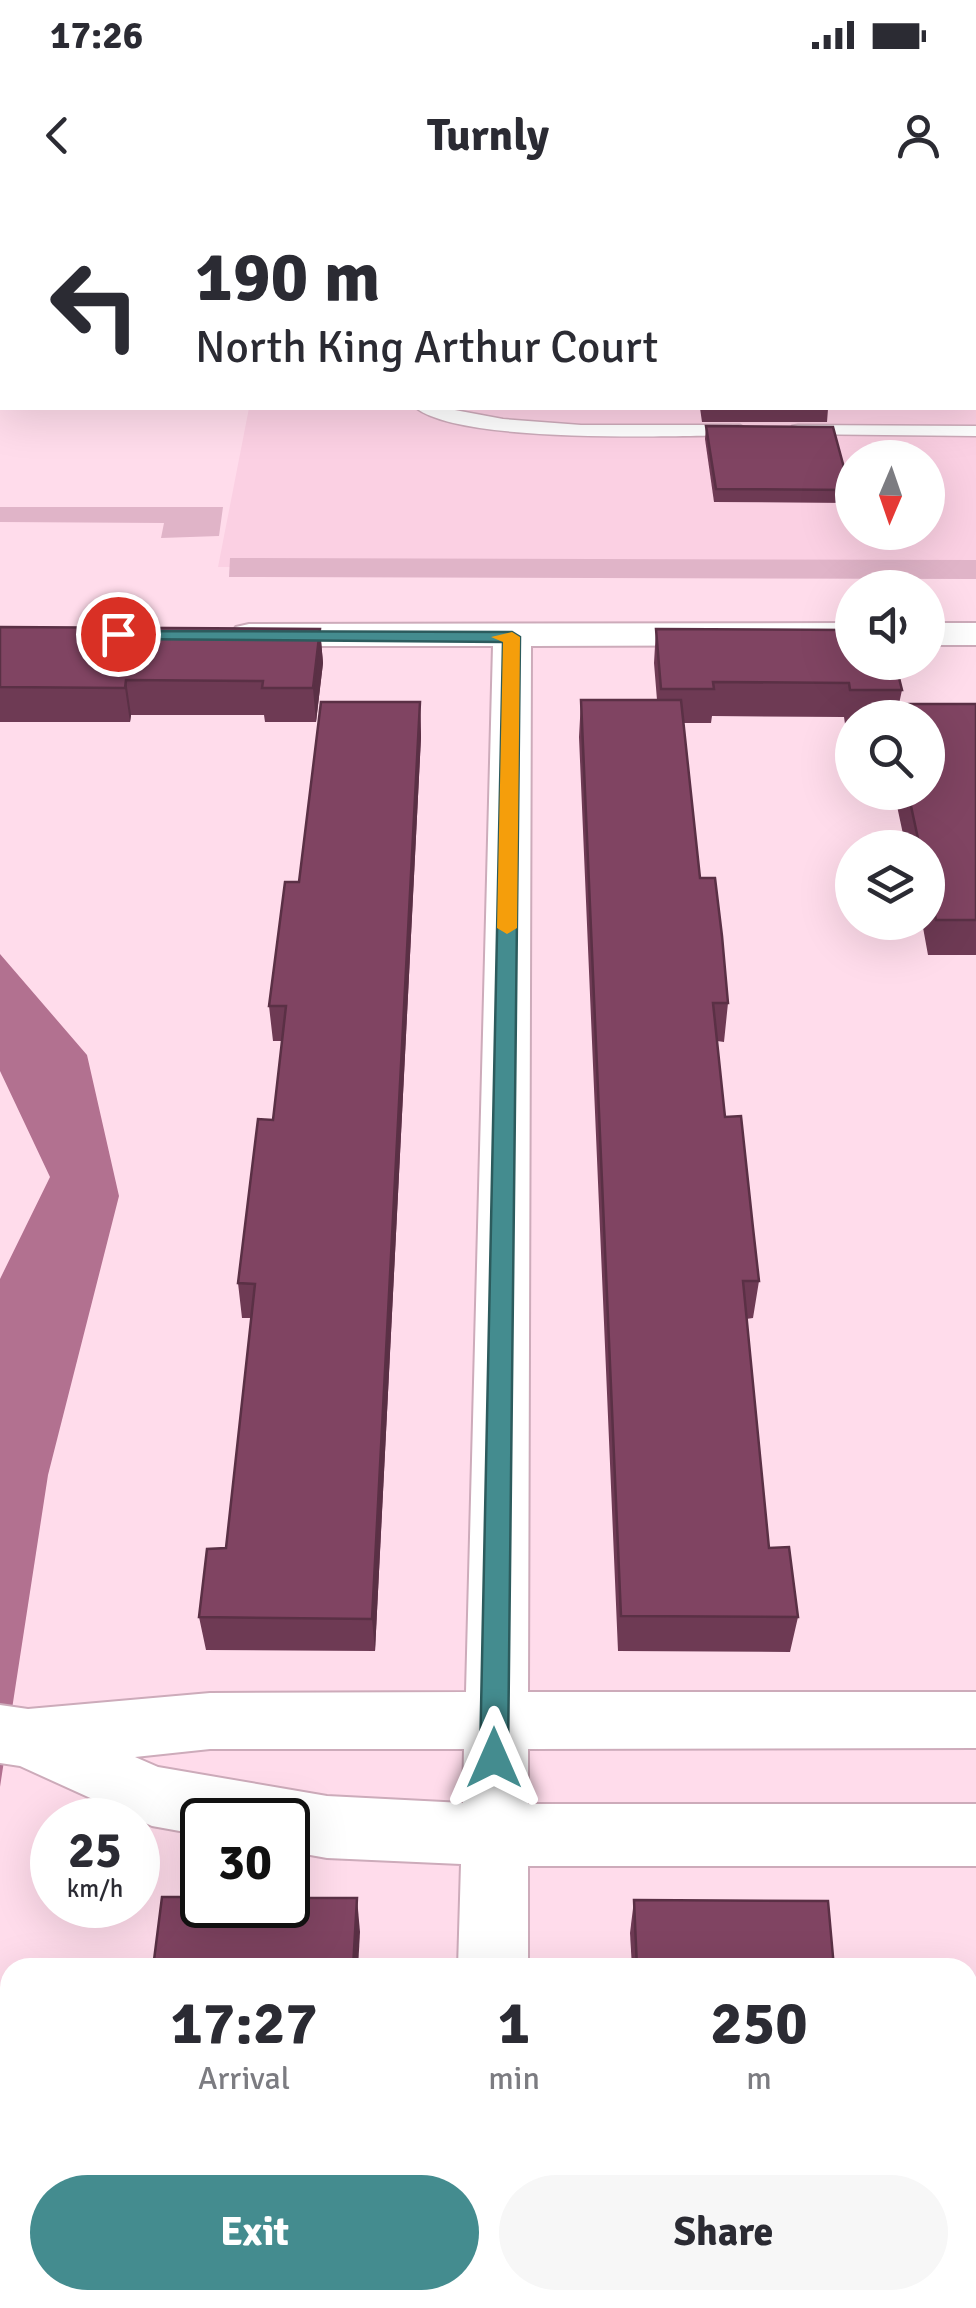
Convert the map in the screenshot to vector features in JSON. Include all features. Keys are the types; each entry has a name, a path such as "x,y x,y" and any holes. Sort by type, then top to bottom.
{"street":[{"path":"216,635 835,634"},
{"path":"945,634 976,634"},
{"path":"493,1958 512,637"},
{"path":"13,1736 210,1720 976,1720"},
{"path":"13,1736 152,1796 327,1826 494,1836 976,1835"}],"lane":[{"path":"432,410 479,424 546,430 761,430"},
{"path":"780,430 976,431"}],"shaded area":[{"path":"249,410 976,410 976,569 218,567"},
{"path":"0,507 223,507 219,536 161,538 164,523 0,522"},
{"path":"230,558 976,560 976,579 945,579 945,570 835,570 835,579 229,577"},
{"path":"0,954 87,1055 119,1196 48,1475 0,1787 0,1279 50,1177 0,1071"}],"building":[{"path":"706,426 833,427 837,440 835,490 716,489"},
{"path":"0,627 320,629 313,688 262,688 263,681 126,680 125,688 0,687"},
{"path":"656,629 835,630 835,680 900,680 902,690 850,690 849,683 713,682 714,689 661,689"},
{"path":"581,700 681,700 700,878 715,878 722,936 728,1003 713,1003 725,1117 741,1116 759,1281 743,1281 769,1548 789,1547 798,1617 621,1616"},
{"path":"321,702 420,702 372,1619 199,1617 207,1549 226,1548 255,1284 238,1283 258,1119 273,1120 286,1006 269,1006 285,882 299,882"},
{"path":"945,704 976,704 976,920 945,920 945,830 916,830 912,810 945,810"},
{"path":"162,1897 180,1897 180,1928 310,1928 310,1898 357,1898 354,1958 154,1958"},
{"path":"634,1900 828,1901 833,1958 637,1958"}],"slow traffic":[{"path":"499,637 512,637 507,928"}],"route":[{"path":"118,634 512,637 494,1758"}]}
